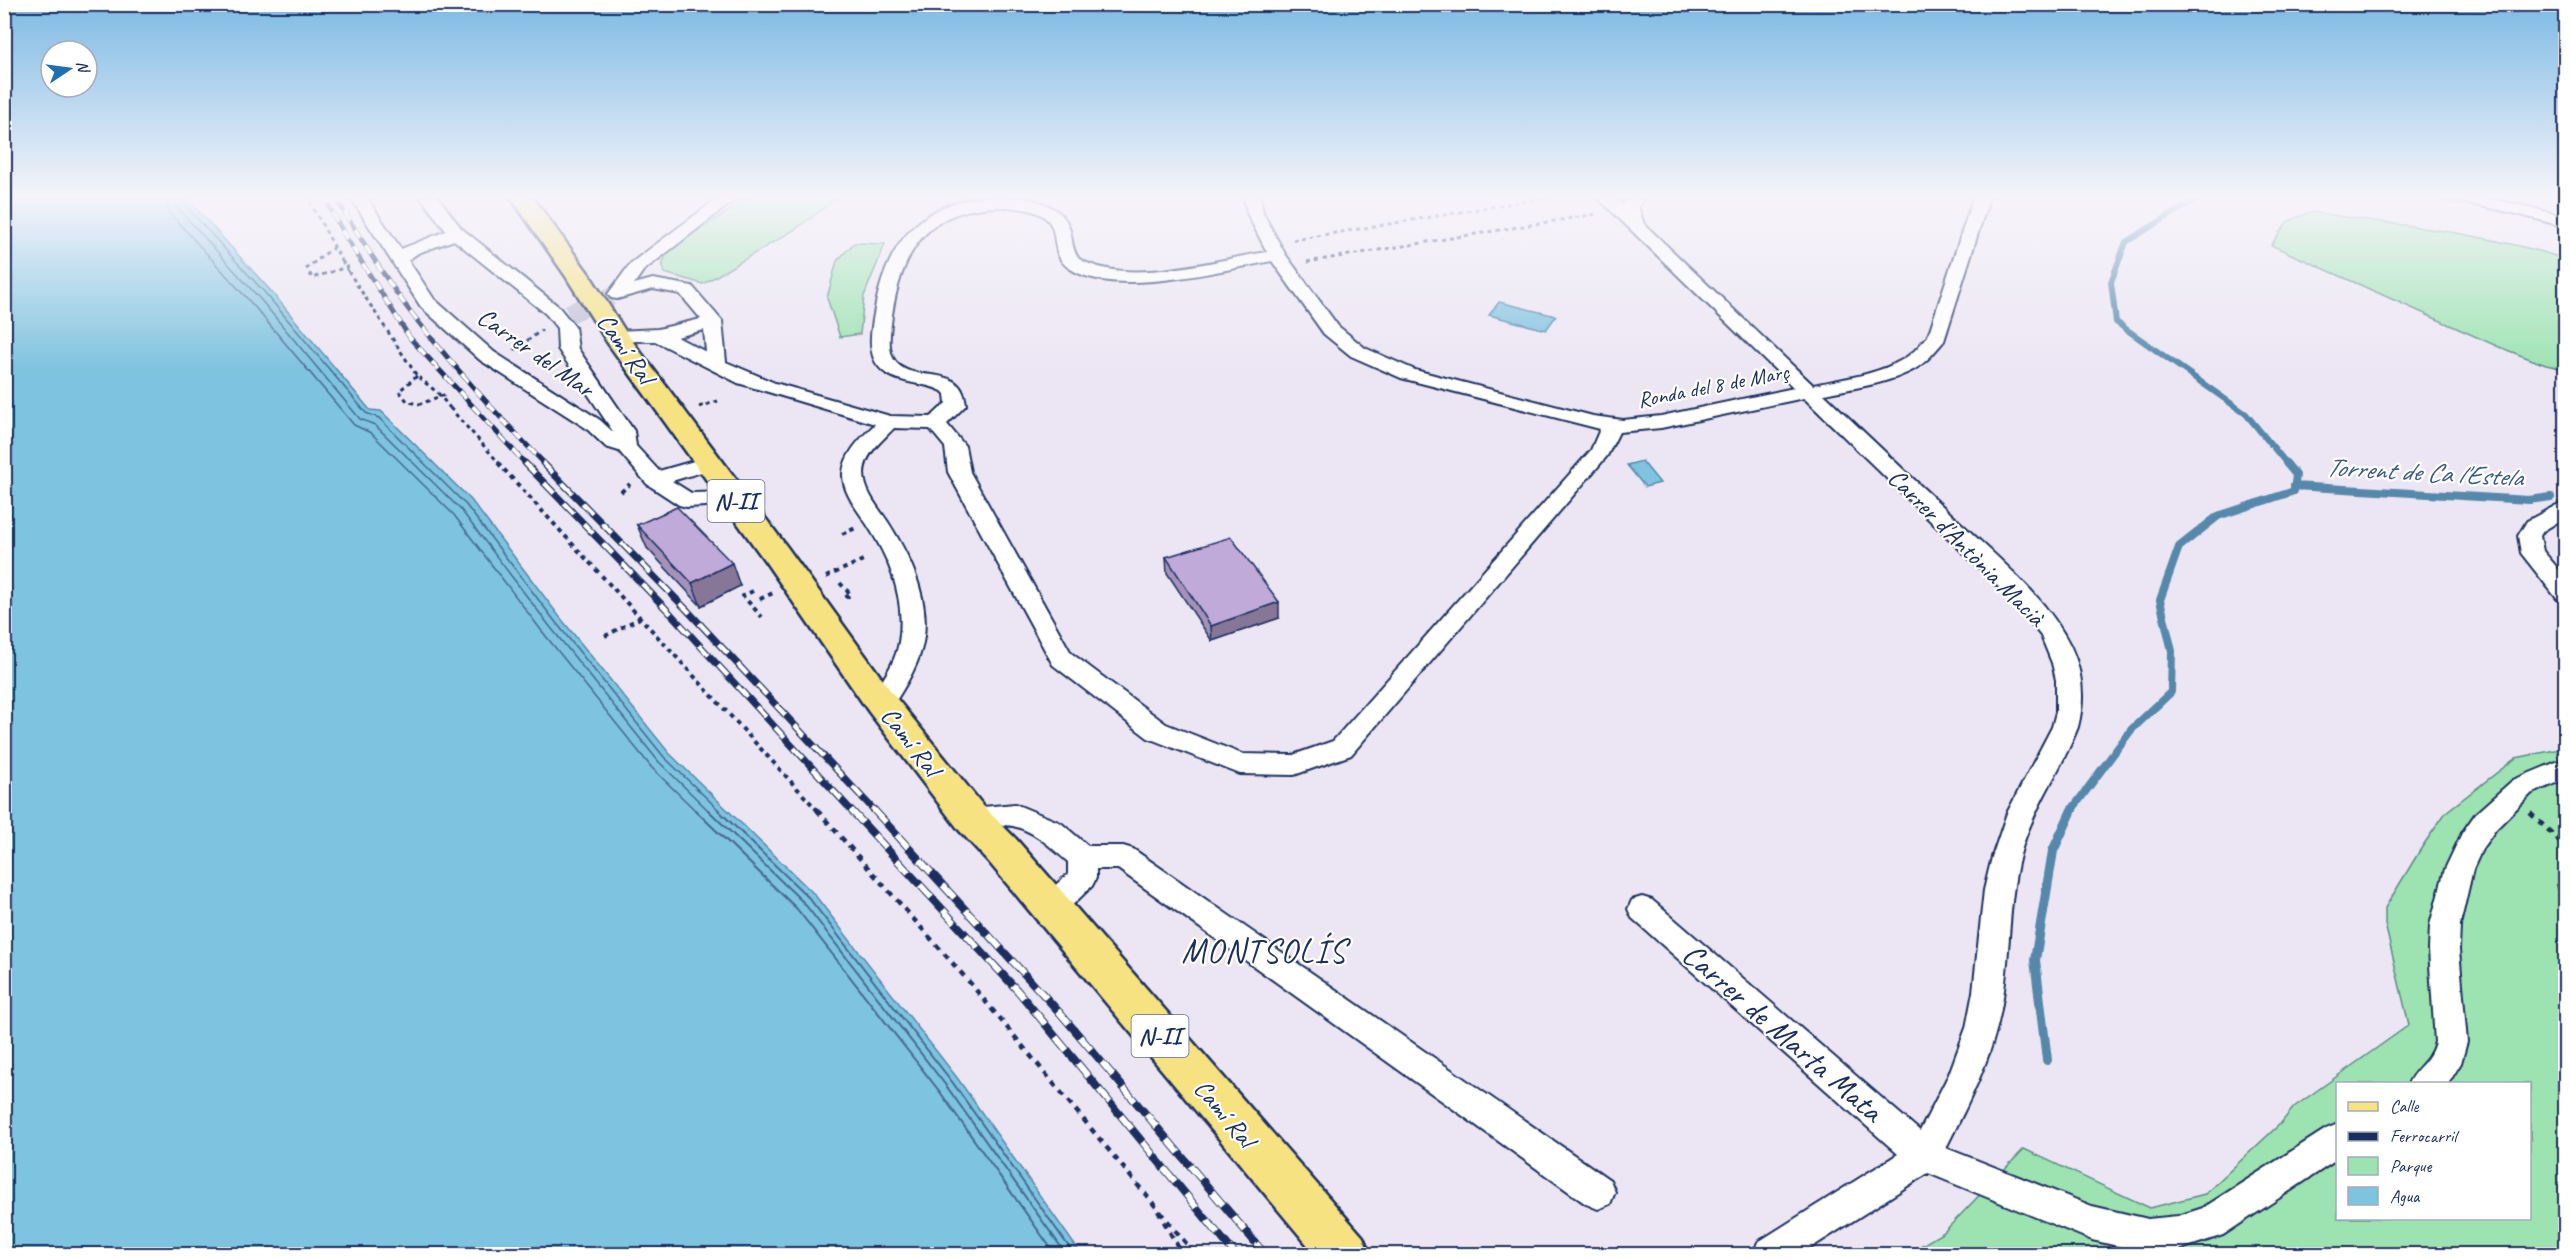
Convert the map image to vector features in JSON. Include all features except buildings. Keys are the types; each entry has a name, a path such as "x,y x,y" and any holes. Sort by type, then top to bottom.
{"main road":[{"name":"Camí Ral","path":"562,254 616,337 881,703 972,819 1346,1254"}],"street":[{"name":"Carrer del Mar","path":"394,254 427,303 487,356 593,424 613,443 626,447 655,479 687,500 735,499"},
{"path":"397,259 405,254"},
{"path":"482,254 552,310 563,316 568,349 624,431 626,447"},
{"path":"655,254 637,267 617,294 653,284 686,290 713,321 717,366"},
{"path":"658,335 717,366 768,387 889,422 936,423 956,405 954,393 944,383 902,374 891,369 882,356 881,342 887,297 904,254"},
{"path":"1065,254 1069,261 1103,274 1153,274 1277,255"},
{"name":"Carrer d'Antònia Macià","path":"1664,254 2027,600 2043,618 2055,638 2068,678 2070,716 2061,738 2023,809 2001,874 1986,1010 1976,1046 1925,1156"},
{"name":"Ronda del 8 de Març","path":"1277,255 1331,330 1350,346 1375,361 1408,374 1592,422 1638,426 1888,374 1906,366 1931,345 1941,327 1964,254"},
{"path":"616,337 658,335 687,330 713,321"},
{"path":"881,703 901,672 912,642 912,609 907,580 895,551 861,500 854,481 855,463 864,449 889,422"},
{"path":"936,423 955,446 959,472 1062,659 1157,731 1240,764 1294,765 1342,748 1600,452 1612,425"},
{"path":"655,479 708,463"},
{"path":"2565,507 2535,526 2529,536 2532,553 2565,594"},
{"path":"2426,1082 2433,1078 2445,1063 2451,1042 2444,950 2445,924 2459,869 2472,841 2486,821 2522,787 2565,768"},
{"path":"972,819 1015,815 1051,831 1082,858 1123,857 1598,1192"},
{"path":"1050,908 1082,878 1082,858"},
{"name":"Carrer de Marta Mata","path":"1642,909 1925,1156 2092,1222 2123,1232 2148,1236 2178,1233 2211,1223 2336,1141"},
{"path":"1770,1254 1925,1156"}],"path":[{"path":"325,254 307,268 312,278 350,266"},
{"path":"338,254 417,376 438,393 640,618 832,826 980,996 1195,1254"},
{"path":"1304,263 1359,254"},
{"path":"512,351 563,316"},
{"path":"417,376 399,391 402,398 411,405 422,404 446,394"},
{"path":"693,409 718,401"},
{"path":"842,534 850,530"},
{"path":"824,578 863,560"},
{"path":"840,583 850,594"},
{"path":"753,591 743,597 762,617"},
{"path":"605,636 640,618"},
{"path":"2510,799 2553,832 2564,846 2565,861 2558,883 2565,910"},
{"path":"1152,1201 1182,1254"}],"green space":[{"path":"667,254 754,254 703,284 664,273 663,262"},
{"path":"844,254 881,254 864,296 860,334 840,337 827,298 837,261"},
{"path":"2291,254 2547,254 2565,259 2565,369 2546,365 2499,347"},
{"path":"2565,748 2565,1254 1907,1254 1944,1232 2024,1149 2150,1208 2205,1194 2281,1123 2294,1107 2409,1025 2385,924 2385,908 2446,812 2516,758"}],"water":[{"path":"5,254 237,254 370,410 381,411 471,500 559,616 669,753 814,894 958,1079 1081,1254 5,1254"},
{"path":"1499,302 1556,316 1546,330 1489,315"},
{"path":"1642,461 1660,483 1645,487 1627,465"}],"waterway":[{"path":"2122,254 2111,282 2116,322 2246,414 2287,464"},
{"path":"2286,463 2296,475 2295,486"},
{"path":"2071,811 2131,730 2171,692 2172,651 2160,600 2179,547 2218,516 2294,491 2295,486"},
{"name":"Torrent de Ca l'Estela","path":"2295,486 2529,500 2551,497"},
{"path":"2047,1060 2035,960 2053,851 2072,810"}],"tunnel":[{"path":"568,314 617,294"}],"railway":[{"path":"356,254 410,338 526,464"},
{"path":"370,254 409,310 441,350 545,464"},
{"path":"525,463 671,614 852,811"},
{"path":"543,463 687,610 875,811"},
{"path":"851,810 1017,990 1235,1254"},
{"path":"874,810 1060,1013 1265,1254"}],"district":[{"name":"MONTSOLÍS","path":"1264,950"}]}
